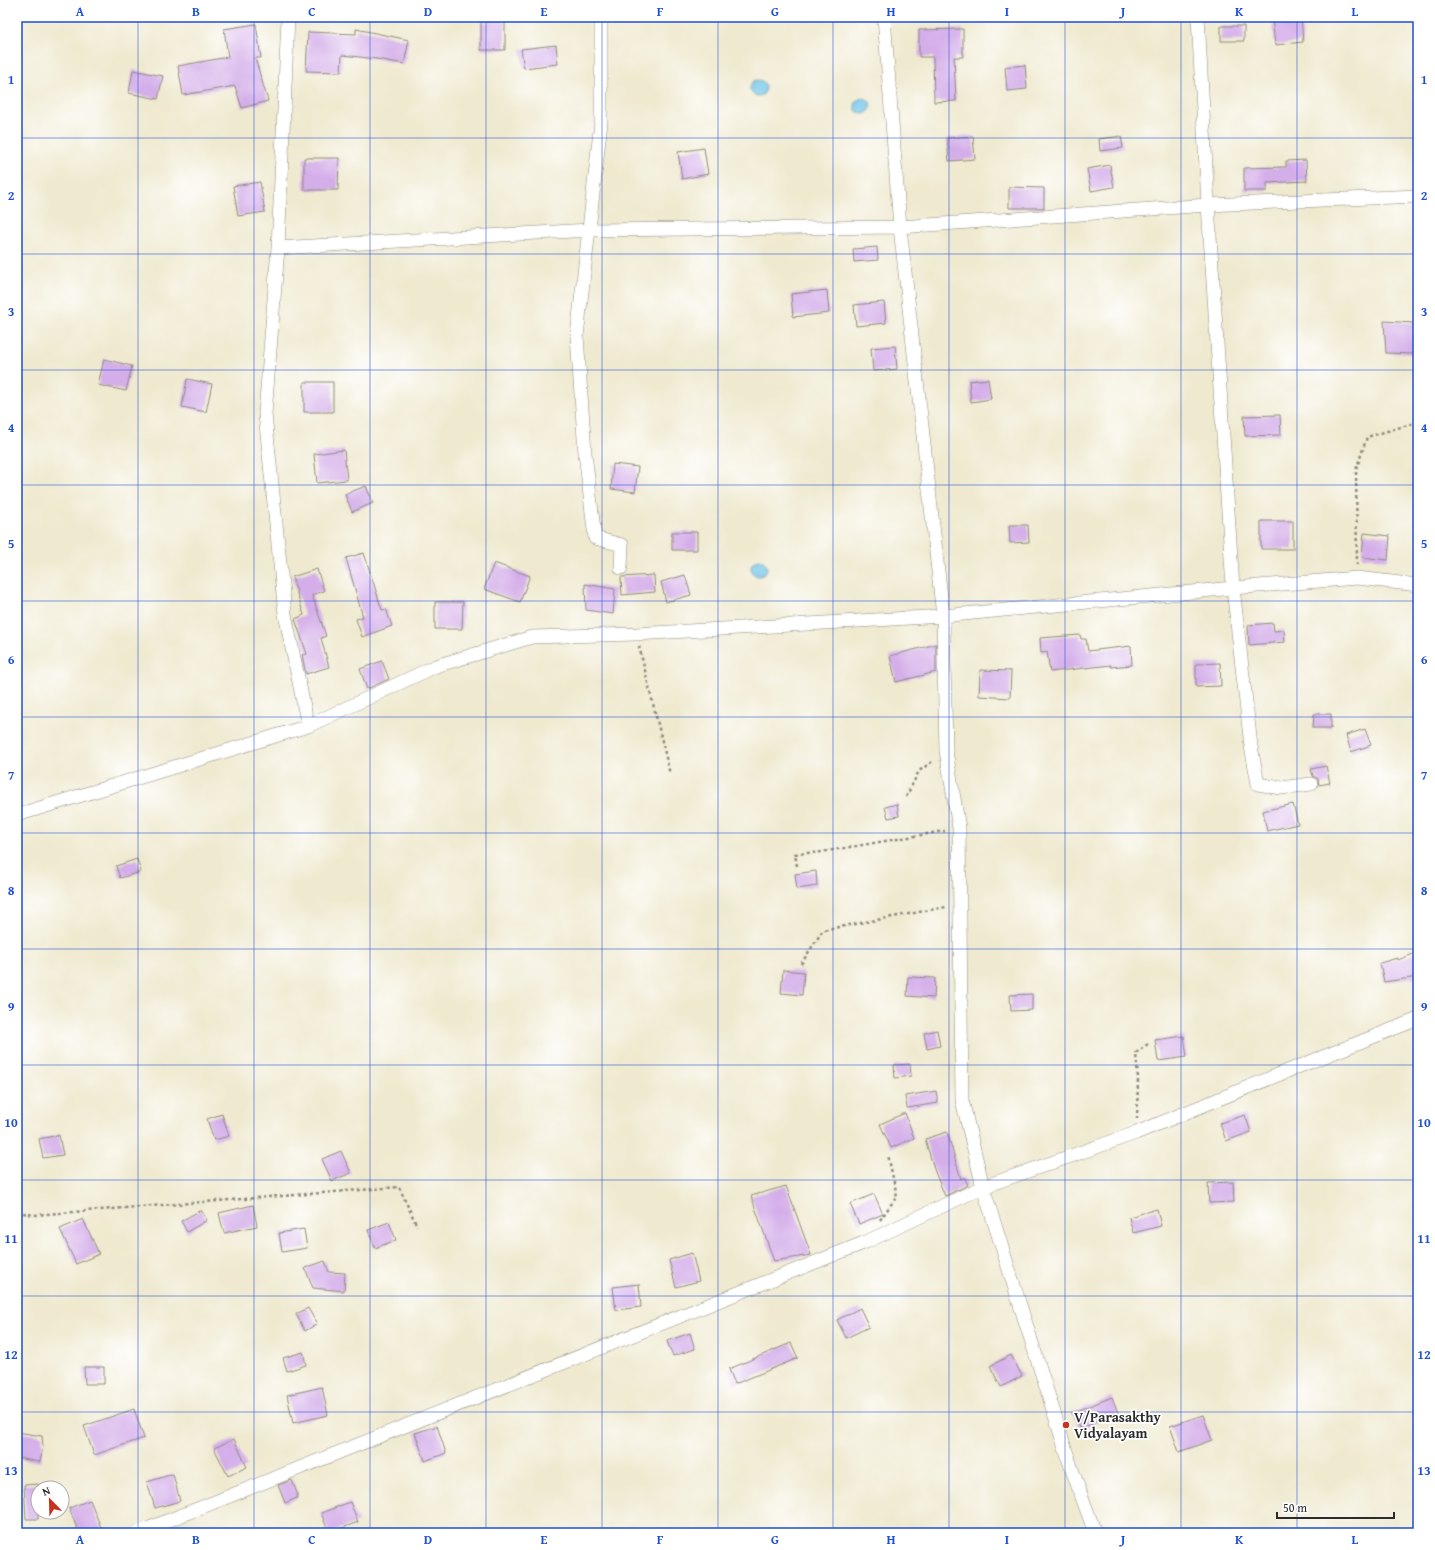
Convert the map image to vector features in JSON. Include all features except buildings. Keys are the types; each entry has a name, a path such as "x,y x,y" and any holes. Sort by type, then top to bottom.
{"street":[{"path":"288,17 278,248 265,414 286,614 308,726"},
{"path":"601,17 601,122 577,336 585,453 595,538 622,545 620,568"},
{"path":"884,17 900,228 943,616 946,751 959,828 962,1100 983,1187 1071,1467 1094,1530"},
{"path":"1198,17 1208,205 1233,588 1251,746 1258,784 1281,788 1311,784"},
{"path":"278,248 589,230 900,228 1208,205 1418,196"},
{"path":"17,815 308,726 436,666 532,637 636,634 943,616 1233,588 1357,578 1418,585"},
{"path":"137,1533 858,1244 983,1187 1136,1133 1418,1019"}],"path":[{"path":"1357,578 1356,470 1367,437 1418,422"},
{"path":"636,634 670,774"},
{"path":"906,797 919,770 946,751"},
{"path":"797,866 795,854 821,852 959,828"},
{"path":"801,964 823,930 960,905"},
{"path":"1136,1133 1138,1078 1136,1053 1148,1044"},
{"path":"879,1222 897,1196 888,1155"},
{"path":"17,1212 34,1215 399,1187 417,1226"}],"water":[{"path":"755,80 761,80 766,85 764,94 761,96 755,96 750,91 750,85"},
{"path":"860,98 866,98 871,103 869,112 866,114 860,114 855,109 855,103"},
{"path":"759,560 765,562 767,568 765,574 759,576 753,574 751,568 753,562"}],"place":[{"name":"V/Parasakthy Vidyalayam","path":"1066,1425"}]}
